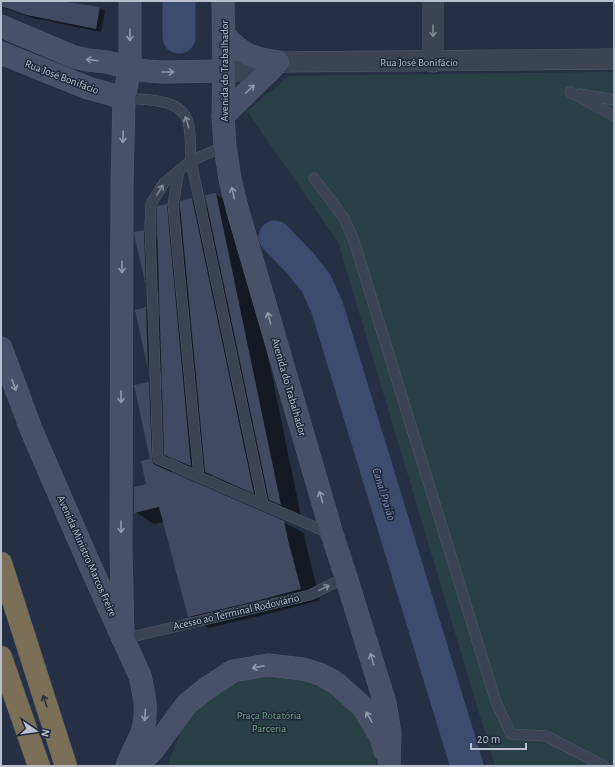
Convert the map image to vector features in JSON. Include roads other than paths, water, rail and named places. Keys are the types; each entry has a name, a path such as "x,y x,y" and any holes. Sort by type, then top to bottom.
{"highway":[{"path":"1,563 63,759"},
{"path":"1,657 36,759"}],"main road":[{"path":"123,639 121,549 122,184 124,98 130,68 130,1"},
{"name":"Avenida do Trabalhador","path":"223,1 223,116 225,146 230,180 332,534 386,703 390,733 388,766"},
{"name":"Rua José Bonifácio","path":"1,26 74,57 88,60 107,62 147,71 224,71"},
{"path":"224,35 241,51 262,60 278,62"},
{"name":"Rua José Bonifácio","path":"1,53 88,88 124,98"},
{"path":"223,116 278,62"},
{"name":"Avenida Ministro Marcos Freire","path":"1,348 31,429 140,676 145,696 143,729 127,766"},
{"path":"134,766 142,762 153,750 187,704 207,688 233,671 268,665 303,668 322,675 336,683 363,707 381,737 388,766"}],"street":[{"path":"433,1 433,62"},
{"name":"Rua José Bonifácio","path":"224,71 255,69 278,62 433,62 614,59"}],"lane":[{"path":"614,100 570,92 614,116"},
{"path":"124,98 160,101 171,104 178,107 188,120 190,127 191,161 262,504"},
{"path":"225,146 191,161 179,170 164,183 151,204 150,226 158,459 332,534"},
{"path":"179,170 173,205 199,477"},
{"path":"314,178 344,218 354,241 496,702 511,734 546,736 604,766"},
{"name":"Acesso ao Terminal Rodoviário","path":"123,639 310,595 346,577"}],"waterway":[{"name":"Canal Praião","path":"179,1 179,37"},
{"name":"Canal Praião","path":"275,237 301,264 316,283 327,307 467,766"}],"park label":[{"name":"Praça Rotatória Parceria","path":"269,721"}]}
